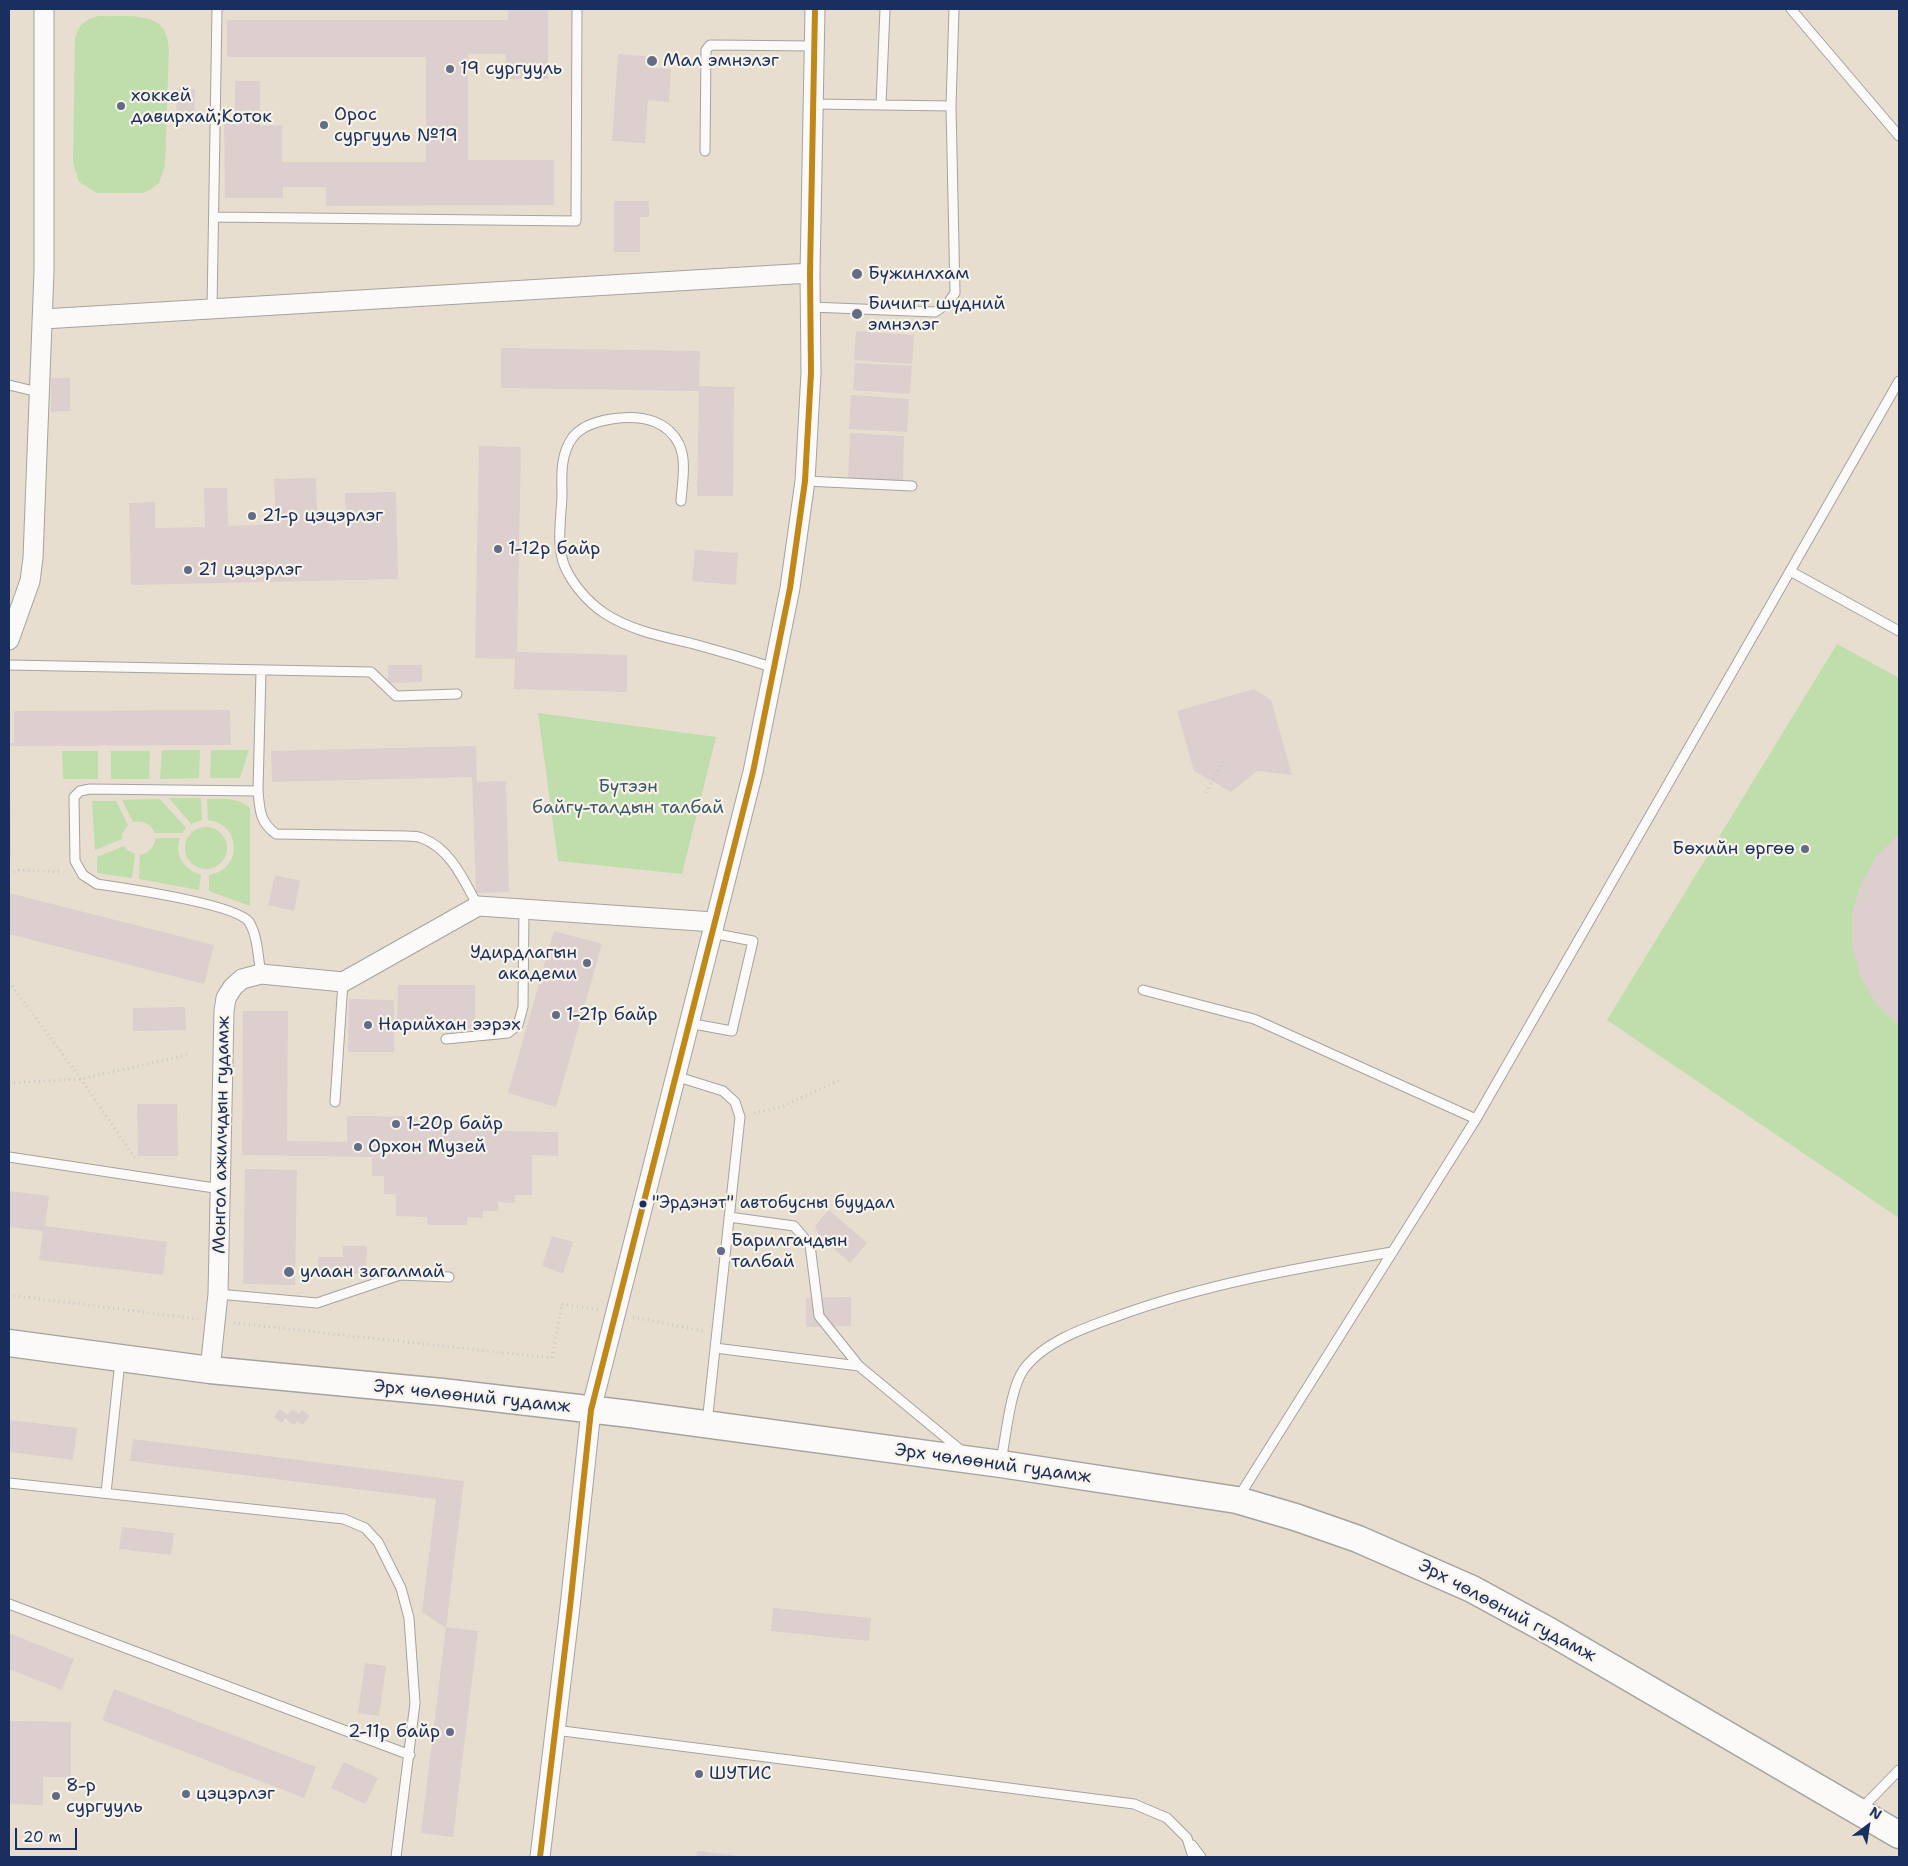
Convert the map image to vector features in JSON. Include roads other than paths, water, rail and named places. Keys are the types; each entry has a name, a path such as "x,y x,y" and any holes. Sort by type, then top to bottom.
{"main road":[{"name":"Эрх чөлөөний гудамж","path":"9,1343 210,1370 442,1392 590,1410 973,1460 1237,1500 1358,1538 1472,1589 1549,1631 1899,1835"}],"street":[{"path":"9,640 27,588 33,558 38,392 43,318 44,9"},
{"path":"540,1857 572,1598 590,1410 753,772 790,588 805,481 811,373 810,273 815,9"},
{"path":"43,318 810,273"},
{"path":"342,982 478,906 713,927"},
{"name":"Монгол ажилчдын гудамж","path":"210,1370 218,1294 224,1011 226,998 242,979 261,974 342,982"}],"lane":[{"path":"212,309 217,9"},
{"path":"214,217 576,221 577,9"},
{"path":"880,105 885,9"},
{"path":"811,307 935,312 948,303 955,293 952,106 954,9"},
{"path":"1791,9 1899,136"},
{"path":"704,151 706,50 710,45 815,46"},
{"path":"814,104 952,106"},
{"path":"1237,1500 1476,1119 1899,381"},
{"path":"9,385 38,392"},
{"path":"681,501 682,450 678,442 665,427 646,419 633,418 610,419 592,424 580,430 572,438 563,461 561,549 564,566 574,583 588,599 603,612 625,624 647,633 745,657 774,668"},
{"path":"805,481 912,486"},
{"path":"1790,571 1899,631"},
{"path":"9,665 371,672 396,696 457,694"},
{"path":"261,671 258,790 261,815 267,827 276,834 406,836 422,838 439,848 454,864 478,906"},
{"path":"258,790 90,789 80,791 74,798 75,861 83,875 98,884 205,904 237,913 248,920 253,930 261,974"},
{"path":"446,1039 508,1033 518,1025 523,1007 524,909"},
{"path":"688,1023 732,1031 753,941 713,927"},
{"path":"335,1102 342,982"},
{"path":"1143,990 1254,1019 1476,1119"},
{"path":"675,1076 724,1091 735,1102 740,1117 706,1425"},
{"path":"9,1157 221,1189"},
{"path":"729,1217 794,1226 810,1245 819,1316 859,1366 973,1460"},
{"path":"1001,1464 1014,1388 1023,1370 1039,1353 1083,1328 1169,1298 1313,1266 1392,1252"},
{"path":"218,1294 317,1303 400,1275 449,1278"},
{"path":"715,1348 859,1366"},
{"path":"106,1493 120,1358"},
{"path":"9,1483 344,1519 365,1528 378,1542 401,1588 409,1618 415,1703 410,1756 396,1857"},
{"path":"9,1604 410,1756"},
{"path":"555,1730 1134,1804 1167,1818 1187,1838 1201,1857"},
{"path":"1859,1811 1899,1770"},
{"path":"1187,1838 1193,1857"}],"place":[{"name":"Мал эмнэлэг","path":"652,61"},
{"name":"19 сургууль","path":"450,69"},
{"name":"хоккей давирхай;Коток","path":"121,106"},
{"name":"Орос сургууль №19","path":"324,125"},
{"name":"Бүжинлхам","path":"857,274"},
{"name":"Бичигт шүдний эмнэлэг","path":"857,314"},
{"name":"21-р цэцэрлэг","path":"252,516"},
{"name":"1-12р байр","path":"498,549"},
{"name":"21 цэцэрлэг","path":"188,570"},
{"name":"Бөхийн өргөө","path":"1805,849"},
{"name":"Удирдлагын академи","path":"587,963"},
{"name":"1-21р байр","path":"556,1015"},
{"name":"Нарийхан ээрэх","path":"368,1025"},
{"name":"1-20р байр","path":"396,1124"},
{"name":"Орхон Myзей","path":"358,1147"},
{"name":"\"Эрдэнэт\" автобусны буудал","path":"643,1204"},
{"name":"Барилгачдын талбай","path":"721,1251"},
{"name":"улаан загалмай","path":"289,1272"},
{"name":"2-11р байр","path":"450,1732"},
{"name":"ШУТИС","path":"699,1774"},
{"name":"цэцэрлэг","path":"186,1794"},
{"name":"8-р сургууль","path":"56,1796"}],"park label":[{"name":"Бүтээн байгү-талдын талбай","path":"628,798"}]}
